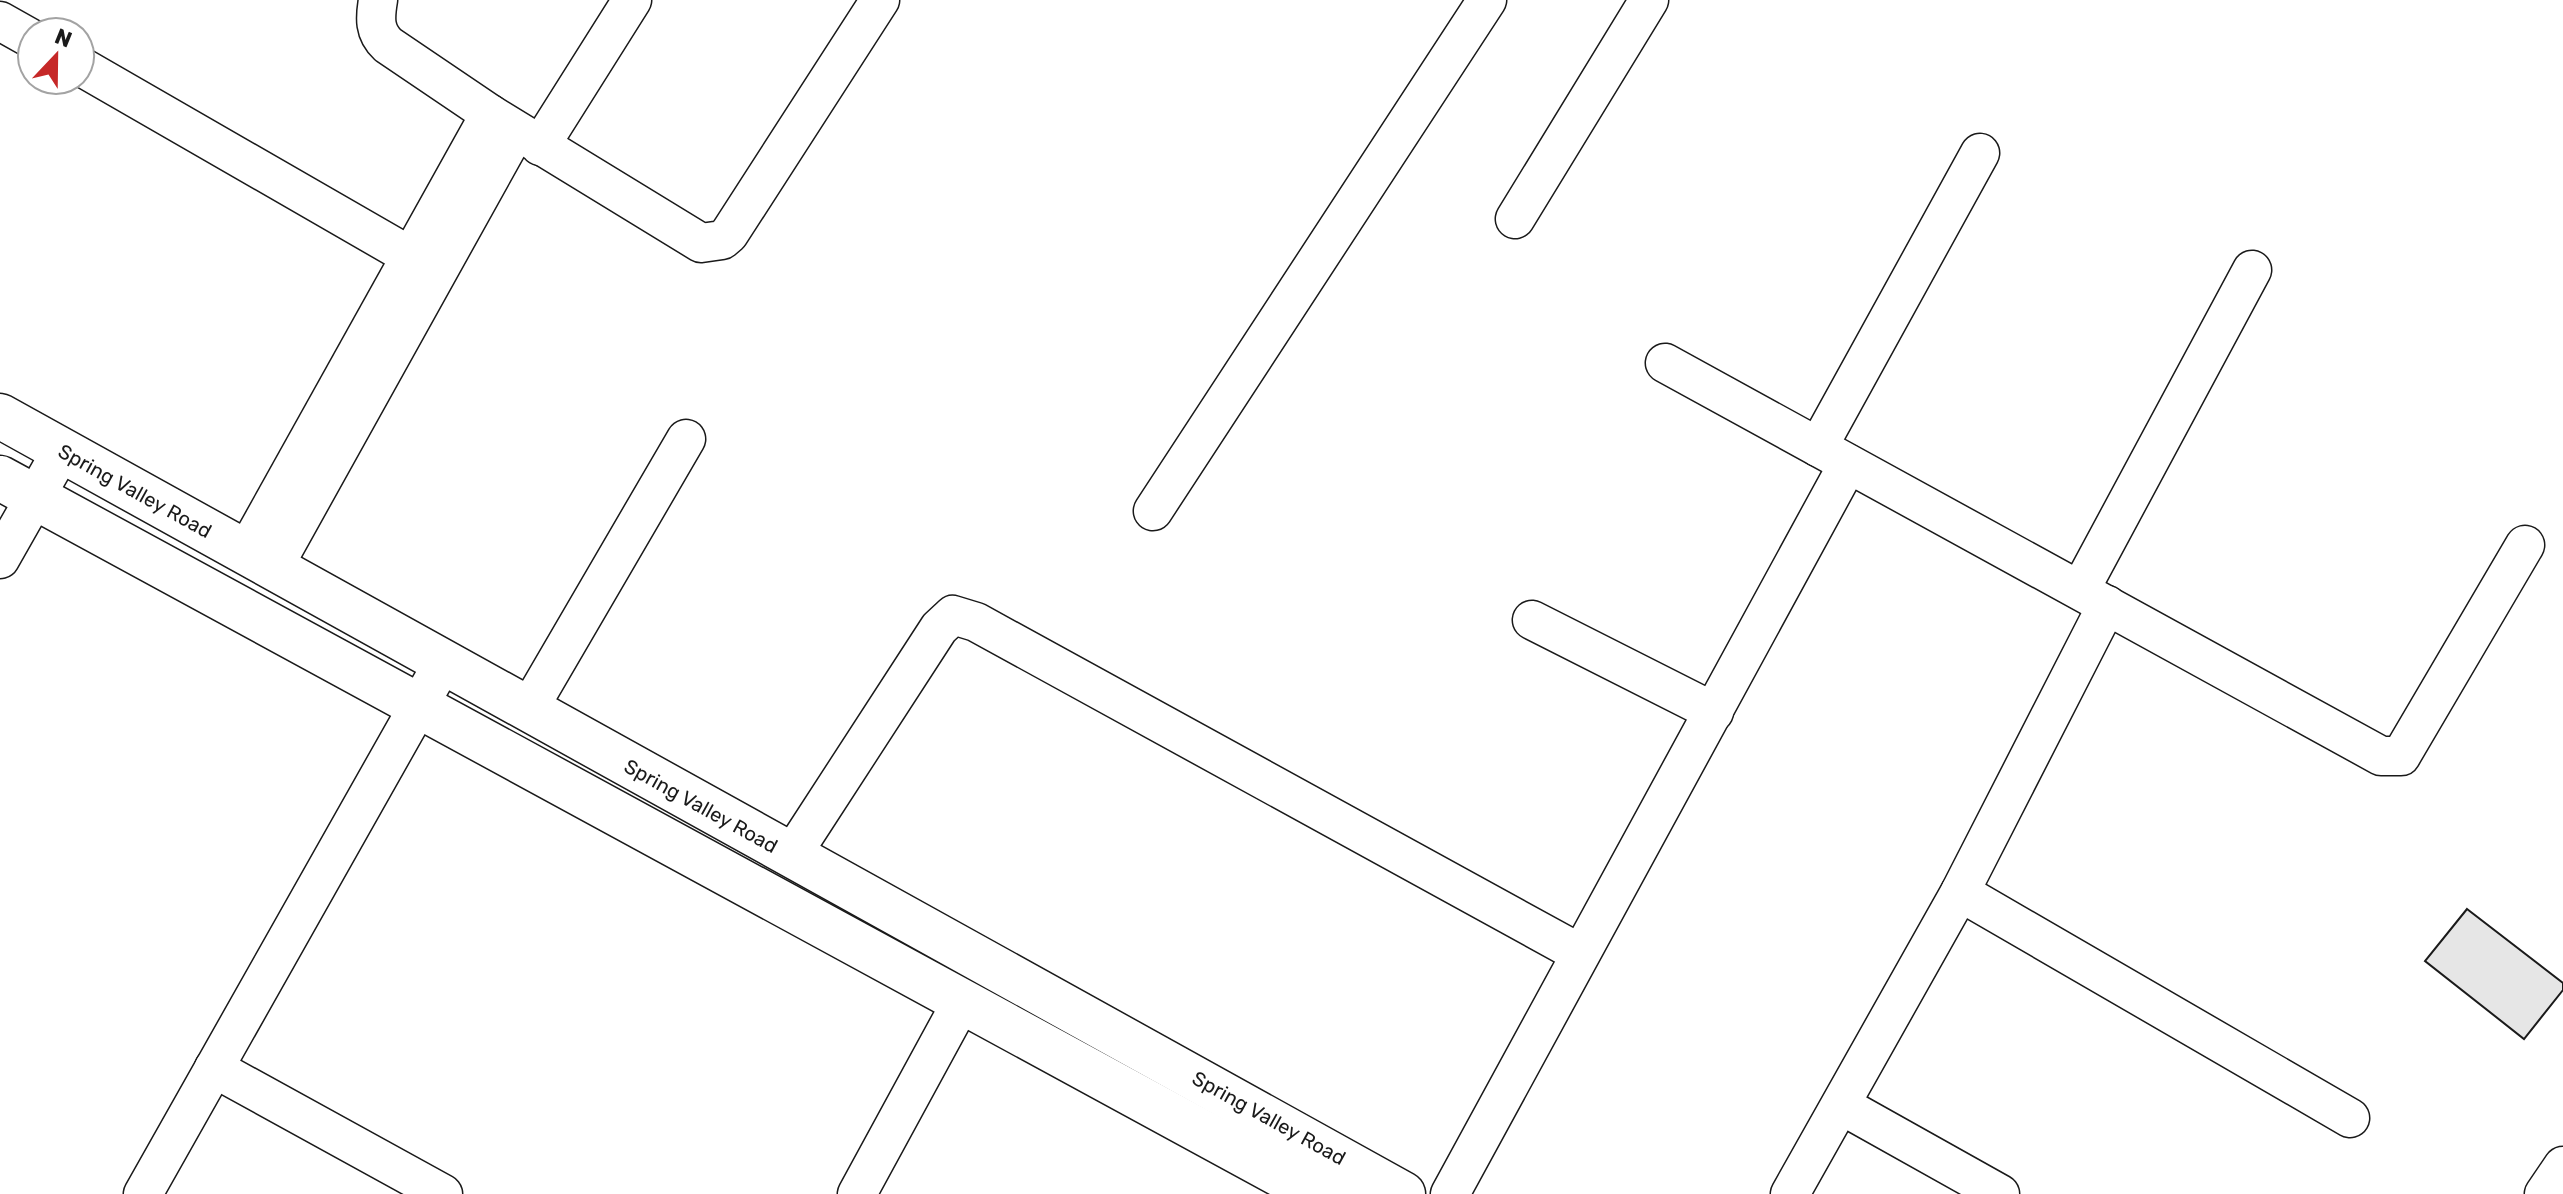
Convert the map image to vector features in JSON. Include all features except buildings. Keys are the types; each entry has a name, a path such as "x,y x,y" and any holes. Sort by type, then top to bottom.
{"street":[{"path":"378,0 375,13 379,36 516,130 701,243 722,240 729,234 880,0"},
{"path":"260,560 410,256 516,130 632,0"},
{"path":"1153,511 1487,0"},
{"path":"1515,219 1649,0"},
{"path":"96,75 410,256"},
{"path":"260,560 516,130"},
{"path":"1450,1194 1579,953 1714,712 1833,456 1980,153"},
{"path":"1790,1194 1960,892 2094,598 2252,270"},
{"path":"1665,363 2381,756 2401,756 2525,545"},
{"name":"Spring Valley Road","path":"0,416 791,856 999,967 1351,1181 1403,1194"},
{"path":"528,710 686,439"},
{"path":"0,559 18,488 62,450"},
{"path":"18,488 420,703 961,1003 1316,1194"},
{"path":"791,856 939,628 953,615 976,622 1579,953"},
{"path":"1532,620 1714,712"},
{"path":"143,1194 444,661"},
{"path":"1960,892 2350,1118"},
{"path":"857,1194 961,1003"},
{"path":"214,1068 443,1194"},
{"path":"1841,1105 2000,1194"},
{"path":"2544,1194 2563,1166"}]}
